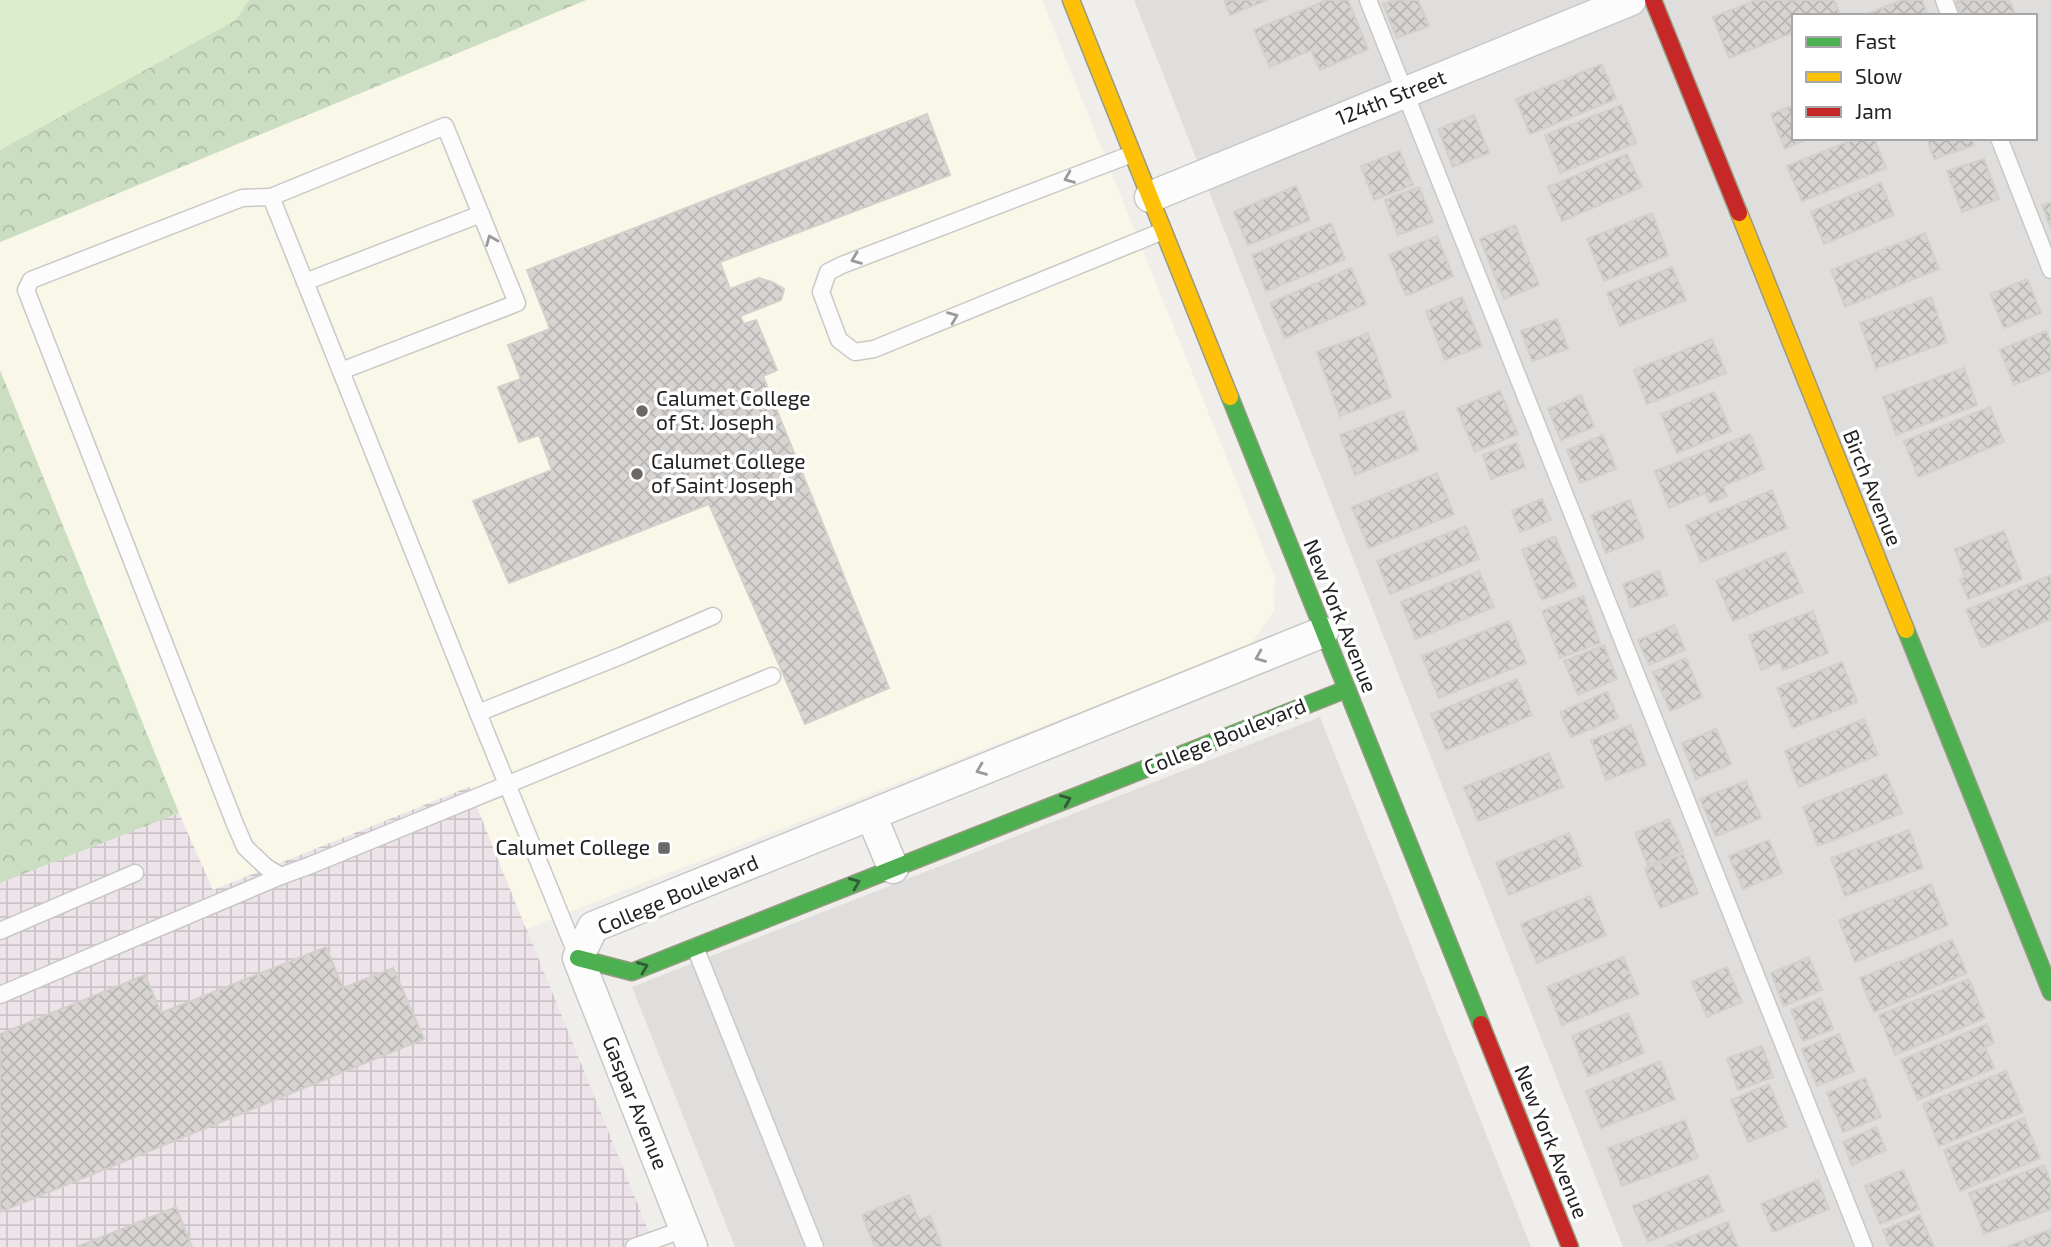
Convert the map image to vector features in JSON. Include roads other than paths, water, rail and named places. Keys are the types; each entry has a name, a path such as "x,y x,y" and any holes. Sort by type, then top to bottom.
{"street":[{"name":"New York Avenue","path":"1071,0 1570,1247"},
{"name":"124th Street","path":"1150,197 1631,0"},
{"name":"Birch Avenue","path":"1653,0 2051,992"},
{"name":"College Boulevard","path":"1324,632 593,927 578,958 632,972 1347,689"},
{"path":"871,815 893,868"},
{"name":"Gaspar Avenue","path":"578,958 689,1238"}],"lane":[{"path":"1368,0 1864,1247"},
{"path":"281,876 266,867 245,847 26,290 31,280 242,198 271,197 445,125 517,303 341,372"},
{"path":"2000,140 2051,270"},
{"path":"1132,154 828,272 821,292 839,340 855,352 874,349 1163,231"},
{"path":"271,197 578,958"},
{"path":"305,282 481,214"},
{"path":"478,713 713,616"},
{"path":"0,995 281,876 772,676"},
{"path":"0,931 135,873"},
{"path":"695,947 816,1247"},
{"path":"634,1247 689,1238"}],"place":[{"name":"Calumet College of St. Joseph","path":"642,411"},
{"name":"Calumet College of Saint Joseph","path":"637,474"},
{"name":"Calumet College","path":"664,848"}]}
